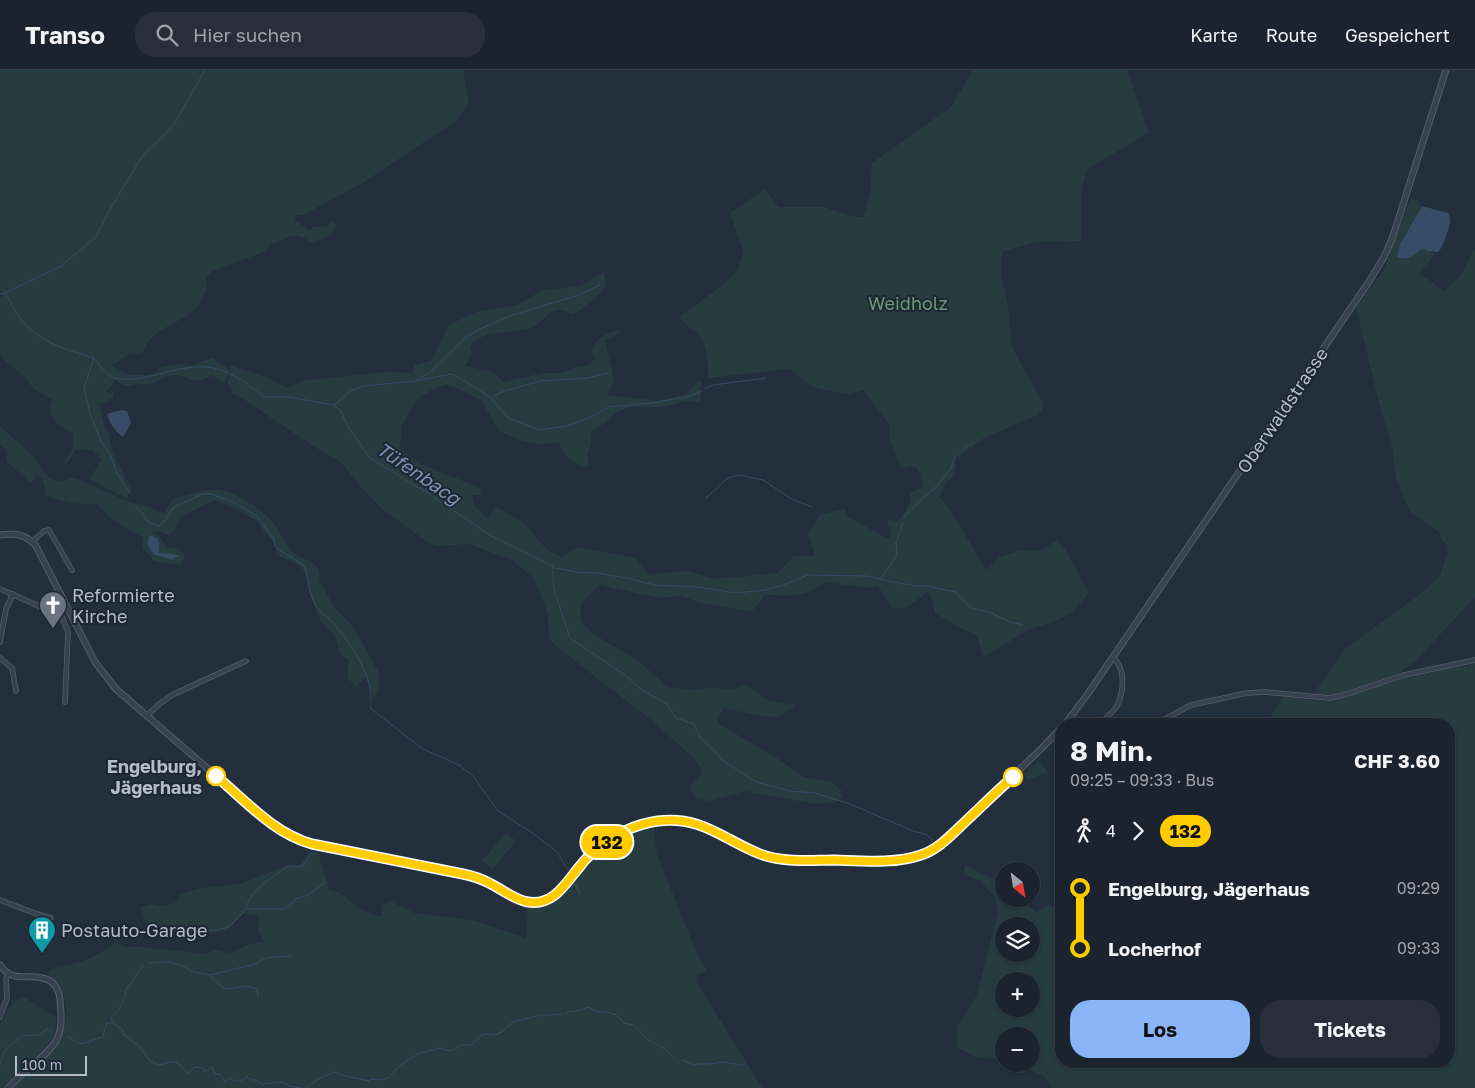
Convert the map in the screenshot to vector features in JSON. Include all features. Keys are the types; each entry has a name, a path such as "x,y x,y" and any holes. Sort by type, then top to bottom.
{"street":[{"name":"Oberwaldstrasse","path":"1069,718 1113,658 1384,257 1398,222 1446,70"},
{"path":"32,542 44,531 49,530 72,570"},
{"path":"0,535 18,534 32,542 41,553 95,662 116,689 275,827 297,840 312,844 478,878 520,900 532,902 545,901 558,894 581,865 606,842 632,828 658,822 678,820 692,822 719,832 760,854 786,860 905,859 921,855 934,849 946,840 1028,763 1055,734"},
{"path":"0,590 48,610 59,610 67,606"},
{"path":"0,642 3,621 13,594"},
{"path":"59,610 68,632 65,702"},
{"path":"0,658 12,668 16,691"},
{"path":"1107,718 1113,711 1121,696 1123,685 1122,673 1117,661 1113,658"},
{"path":"1167,718 1191,705 1247,692 1329,698 1344,695 1404,675 1475,660"},
{"path":"147,716 158,705 174,694 246,661"},
{"path":"0,900 51,918"},
{"path":"0,965 8,974 42,978 52,982 59,993 61,1019 58,1038 54,1044 8,1088"},
{"path":"0,1017 8,998 6,979 8,974"}],"green space":[{"path":"0,70 463,70 469,103 456,121 361,184 303,215 297,215 294,219 309,230 314,227 326,227 331,221 337,226 331,235 312,243 300,236 290,237 270,244 266,251 213,271 206,277 207,288 199,305 187,316 161,330 148,341 143,352 128,355 112,365 128,375 146,375 154,374 161,367 178,364 190,366 213,358 226,366 229,372 224,383 212,375 199,381 194,381 182,376 171,375 152,384 138,383 129,386 116,380 106,392 111,393 114,391 113,398 107,403 99,403 105,427 110,433 109,439 113,452 131,490 127,498 90,480 101,459 93,450 75,450 67,464 64,462 73,448 73,433 65,430 54,421 50,413 52,400 32,387 25,377 4,360 0,352 0,297 2,297 2,291 0,291"},
{"name":"Weidholz","path":"973,70 1127,70 1149,133 1087,169 1082,188 1081,241 1037,242 1003,251 1001,267 1012,347 1043,403 1042,410 1038,415 984,438 956,459 954,477 947,481 939,497 953,514 986,570 1000,557 1019,551 1042,550 1057,540 1065,549 1089,593 1072,612 1056,621 1030,629 983,657 977,635 958,627 935,613 932,599 928,592 906,608 892,608 878,586 864,588 826,582 805,593 765,595 752,611 700,603 682,596 659,598 599,585 581,603 580,621 595,635 637,660 668,687 690,690 710,688 734,689 744,684 769,701 796,705 778,717 760,716 723,708 717,723 772,755 804,777 832,782 841,790 843,798 835,802 815,804 745,791 711,801 696,799 690,786 701,775 702,769 694,758 651,720 557,647 549,638 548,615 532,577 512,560 469,544 436,546 426,541 382,509 359,485 341,462 313,446 239,396 232,394 230,386 227,385 230,376 229,365 269,378 287,388 301,381 385,372 412,373 414,365 431,361 449,325 476,312 517,305 541,291 580,286 604,272 606,286 595,299 573,315 563,310 557,310 529,329 496,333 480,338 470,348 473,352 465,366 493,372 503,382 543,373 562,373 589,365 595,359 591,349 598,340 605,335 623,329 614,337 605,341 614,380 608,395 658,401 686,394 699,380 702,383 700,401 682,402 664,407 629,407 616,413 605,423 591,431 591,443 587,456 589,465 583,468 566,456 558,443 538,444 519,440 499,431 481,400 446,385 418,398 402,425 400,449 420,464 481,488 480,495 472,495 474,505 488,519 495,506 520,521 544,546 555,554 562,557 578,547 636,558 648,574 688,571 714,579 778,573 794,556 815,556 808,533 821,514 845,509 848,517 889,539 891,535 887,520 898,521 910,503 910,493 923,487 918,468 910,466 901,469 889,436 890,426 863,390 850,395 812,387 789,369 709,378 703,342 679,317 737,272 743,251 730,213 765,189 779,207 824,207 855,217 863,217 870,193 872,163 951,107"},
{"path":"1411,198 1418,201 1422,206 1400,244 1397,257 1405,258 1411,256 1422,247 1435,254 1419,273 1444,291 1461,275 1475,248 1475,597 1417,659 1400,673 1341,694 1317,696 1315,692 1345,649 1424,591 1440,576 1448,550 1447,544 1443,542 1439,532 1410,512 1397,482 1391,441 1382,414 1356,308 1384,270"},
{"path":"0,426 31,454 48,477 59,482 72,478 77,479 129,502 165,513 170,502 174,499 211,490 222,490 234,494 258,509 272,521 293,552 318,568 320,573 319,579 333,606 353,626 379,673 380,689 374,698 366,677 359,683 357,688 347,677 349,660 341,655 335,636 321,621 309,592 305,572 299,565 276,553 276,544 257,521 214,500 181,517 175,530 169,535 158,531 154,533 159,536 167,547 178,548 185,556 181,565 155,561 143,549 142,541 144,538 119,524 97,504 77,504 45,496 46,490 42,478 36,474 31,483 6,461 7,451 0,445"},
{"path":"1475,662 1475,1088 1052,1088 1045,1077 1034,1072 1040,1072 1040,1027 995,1027 995,1059 975,1057 957,1047 957,1027 976,997 995,924 995,962 1040,962 1040,917 997,917 997,908 1031,908 1037,912 1049,905 1055,908 1055,1068 1455,1068 1455,718 1270,718 1284,696 1316,701 1329,700 1431,671 1471,665"},
{"path":"1039,761 1046,770 1046,773 1028,780 1024,775"},
{"path":"653,826 657,855 696,951 707,971 697,974 696,981 759,1083 764,1088 10,1088 42,1061 58,1041 64,1029 66,1016 63,992 58,982 47,974 56,966 64,966 88,959 116,943 125,947 204,954 216,950 230,953 250,944 264,942 258,930 259,916 244,913 226,932 167,936 151,929 144,918 141,907 152,904 162,906 178,902 179,894 207,887 240,884 288,865 300,865 310,851 318,852 329,891 339,892 363,911 382,917 381,906 390,901 414,913 472,920 526,938 528,906 544,905 551,902 585,867 609,847 622,838"},
{"path":"506,833 516,841 493,869 482,861"},
{"path":"965,865 995,880 995,900 994,896 980,881 964,874"},
{"path":"24,997 46,1012 56,1016 55,1029 45,1049 3,1088 0,1088 0,1024 7,1011 19,998"}],"water":[{"path":"1422,206 1448,213 1450,224 1442,246 1438,252 1422,248 1408,258 1397,257 1400,244"},
{"path":"122,410 127,411 131,423 123,437 113,427 107,414"},
{"path":"150,535 157,538 159,553 180,556 172,559 155,555 148,544"}],"waterway":[{"path":"0,294 61,266 96,237 110,209 143,155 173,126 205,70"},
{"path":"334,405 352,390 363,386 415,381 429,373 466,337 480,329 512,315 579,295 600,285"},
{"path":"6,294 18,315 35,333 63,348 94,358 84,388 90,414 118,475 130,493"},
{"path":"94,359 108,374 118,379 133,379 193,367 217,369 228,373"},
{"path":"492,397 502,392 540,381 588,378 608,373"},
{"name":"Tüfenbacg","path":"230,374 242,380 264,397 289,397 333,405 341,411 347,425 370,458 426,492 491,536 553,566 553,569"},
{"path":"415,381 452,374 491,398 507,417 539,430 567,426 591,417 609,407 652,403 691,396 702,391"},
{"path":"705,389 713,385 766,378"},
{"path":"959,453 973,442"},
{"path":"905,518 906,514 939,484 951,468 955,456"},
{"path":"706,498 728,478 739,475 763,480 790,498 812,507"},
{"path":"135,506 147,521 158,526 163,523 174,507 203,494 211,494 231,501 257,516 273,538 276,548 305,566 315,604 334,623 355,652 365,672 371,702"},
{"path":"557,568 627,578 654,585 698,587 735,593 766,590 808,575 866,576 881,579 897,555 896,542 903,523"},
{"path":"553,571 553,577"},
{"path":"553,579 554,587"},
{"path":"882,580 916,586 928,586 955,592 971,608 989,612 1010,622 1023,625"},
{"path":"554,589 570,638 625,675 642,690 667,704 676,718 694,724 701,739 721,759 756,782 790,791 815,793 850,804 913,831 925,834 933,840"},
{"path":"371,705 370,708 423,749 459,765 473,776 498,811 534,834 557,852 568,870"},
{"path":"246,908 252,895 267,880 285,868 302,866 310,856 316,853"},
{"path":"150,923 168,931 226,928 246,909 285,909 296,899 308,895 325,881"},
{"path":"575,884 580,894"},
{"path":"150,963 169,962 194,972 210,975 255,964 266,958 290,956"},
{"path":"112,1021 111,1017 120,1008 127,987 143,966"},
{"path":"210,975 222,987 249,987 257,989 258,996"},
{"path":"566,1013 587,1007 616,1015 624,1023 634,1025 648,1040 666,1049 673,1057"},
{"path":"305,1088 320,1078 335,1072 369,1081 371,1079 388,1078 398,1067 418,1054 440,1048 453,1050 461,1045 471,1045 483,1034 495,1035 502,1032 513,1022 541,1015 561,1014"},
{"path":"67,1036 79,1044 88,1042 103,1037 106,1024 112,1022 123,1030 123,1034 139,1046 150,1061 159,1065 176,1062 188,1073 195,1067 203,1068 204,1071 212,1067 214,1073 221,1075 224,1081 230,1078 238,1081 247,1077 262,1084 282,1082 289,1086 301,1088"},
{"path":"0,1065 5,1050 22,1036 39,1035 47,1029 52,1031"},
{"path":"682,1060 694,1065 724,1062 744,1065"}],"bus line":[{"name":"132","path":"216,776 275,827 297,840 448,870 478,878 520,900 528,902 545,901 558,894 581,865 606,842 632,828 648,823 678,820 692,822 719,832 760,854 786,860 869,860 914,857 927,853 946,840 1013,777"}],"place":[{"name":"Reformierte Kirche","path":"53,629"},
{"name":"Engelburg, Jägerhaus","path":"216,776"},
{"name":"Postauto-Garage","path":"42,954"}]}
